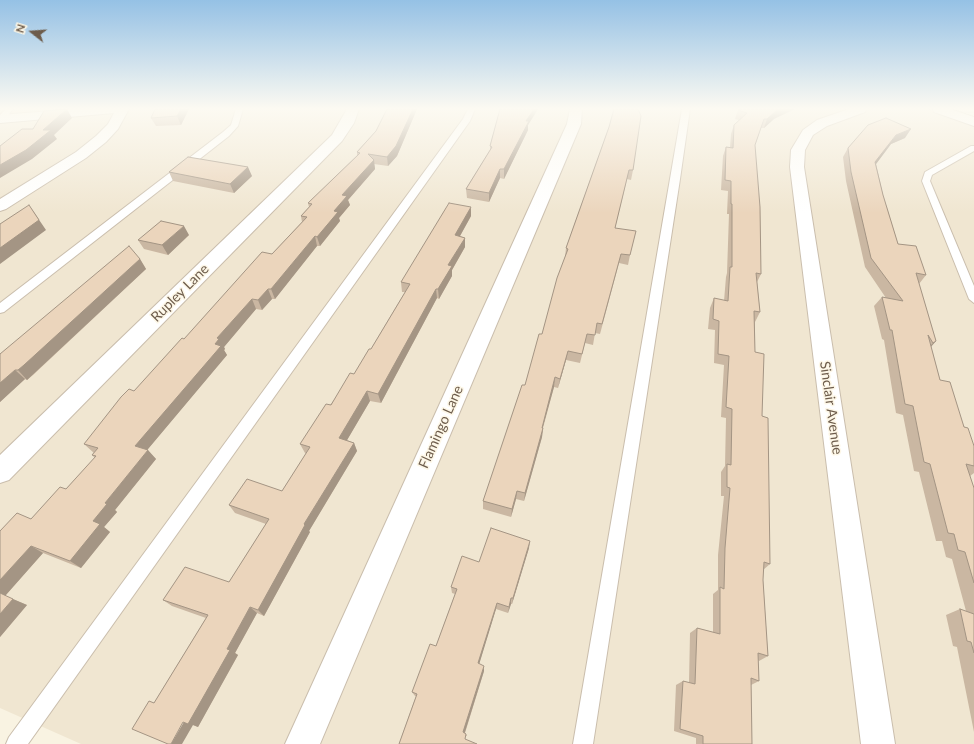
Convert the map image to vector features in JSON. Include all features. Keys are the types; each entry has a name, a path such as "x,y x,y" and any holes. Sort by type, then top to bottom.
{"street":[{"path":"0,206 81,155 96,144"},
{"name":"Rupley Lane","path":"0,472 331,144"},
{"name":"Flamingo Lane","path":"302,744 565,144"},
{"name":"Sinclair Avenue","path":"802,144 798,150 797,167 878,744"}],"lane":[{"path":"0,309 213,144"},
{"path":"16,744 450,144"},
{"path":"583,744 681,144"},
{"path":"974,148 928,174 926,181 974,299"}],"shaded area":[{"path":"0,144 974,144 974,744 81,744 0,708"}],"building":[{"path":"3,144 34,144 0,165 0,146"},
{"path":"364,144 397,144 387,157 368,154 374,160 342,195 347,196 334,211 338,212 317,237 315,236 271,289 268,289 258,300 252,299 217,338 219,339 215,344 221,346 135,446 148,450 105,503 107,504 93,521 100,524 70,561 31,546 0,580 0,531 17,513 31,519 60,487 66,489 96,456 92,455 98,448 84,444 121,397 129,389 134,391 182,338 184,339 262,252 272,254 307,217 301,216 312,204 308,203 360,153 357,152"},
{"path":"491,144 517,144 504,169 500,169 489,193 466,189 492,147 490,146"},
{"path":"603,144 637,144 633,170 629,170 615,228 636,231 630,255 621,254 602,324 597,323 595,335 587,334 582,354 568,351 560,379 555,377 525,493 517,491 512,509 483,501 522,385 525,385 539,334 542,334 557,278 568,249 566,248"},
{"path":"733,144 755,144 760,207 761,274 756,273 760,312 754,311 755,352 764,354 762,416 768,418 770,564 764,562 763,580 768,656 758,653 759,681 751,678 752,744 703,744 703,736 680,729 683,681 695,684 697,628 720,634 720,587 724,589 725,548 730,488 727,487 727,464 731,465 732,409 726,407 729,356 718,354 719,321 713,319 714,298 728,301 730,267 732,267 731,181 725,180 726,147 733,148"},
{"path":"852,144 889,144 875,162 883,195 898,244 916,246 926,275 916,273 936,341 933,343 928,335 940,380 950,382 964,427 968,428 974,446 974,466 966,464 974,488 974,583 965,552 958,550 954,534 948,533 930,464 924,462 913,406 905,404 892,330 890,330 882,297 903,301 871,258 851,172 848,148"},
{"path":"188,157 248,167 230,184 169,172"},
{"path":"449,203 471,207 455,235 465,238 448,265 452,266 438,289 436,289 378,394 367,391 339,438 354,443 304,524 305,525 258,610 250,607 227,649 230,650 188,724 183,722 171,744 132,729 149,701 154,703 208,615 163,600 185,567 229,582 269,519 229,505 247,479 282,491 310,447 300,444 326,404 331,405 350,373 354,374 369,349 371,349 410,284 401,282"},
{"path":"29,205 39,220 0,248 0,224"},
{"path":"161,221 184,226 162,245 138,240"},
{"path":"129,246 140,259 24,365 18,370 15,370 0,383 0,354"},
{"path":"491,528 530,541 513,598 511,598 509,607 497,603 478,663 484,666 463,732 466,734 465,739 477,744 399,744 417,694 412,692 430,644 436,646 457,589 451,587 462,556 479,562"},
{"path":"0,593 13,599 0,614"},
{"path":"960,609 974,614 974,653 971,642 967,641"}]}
